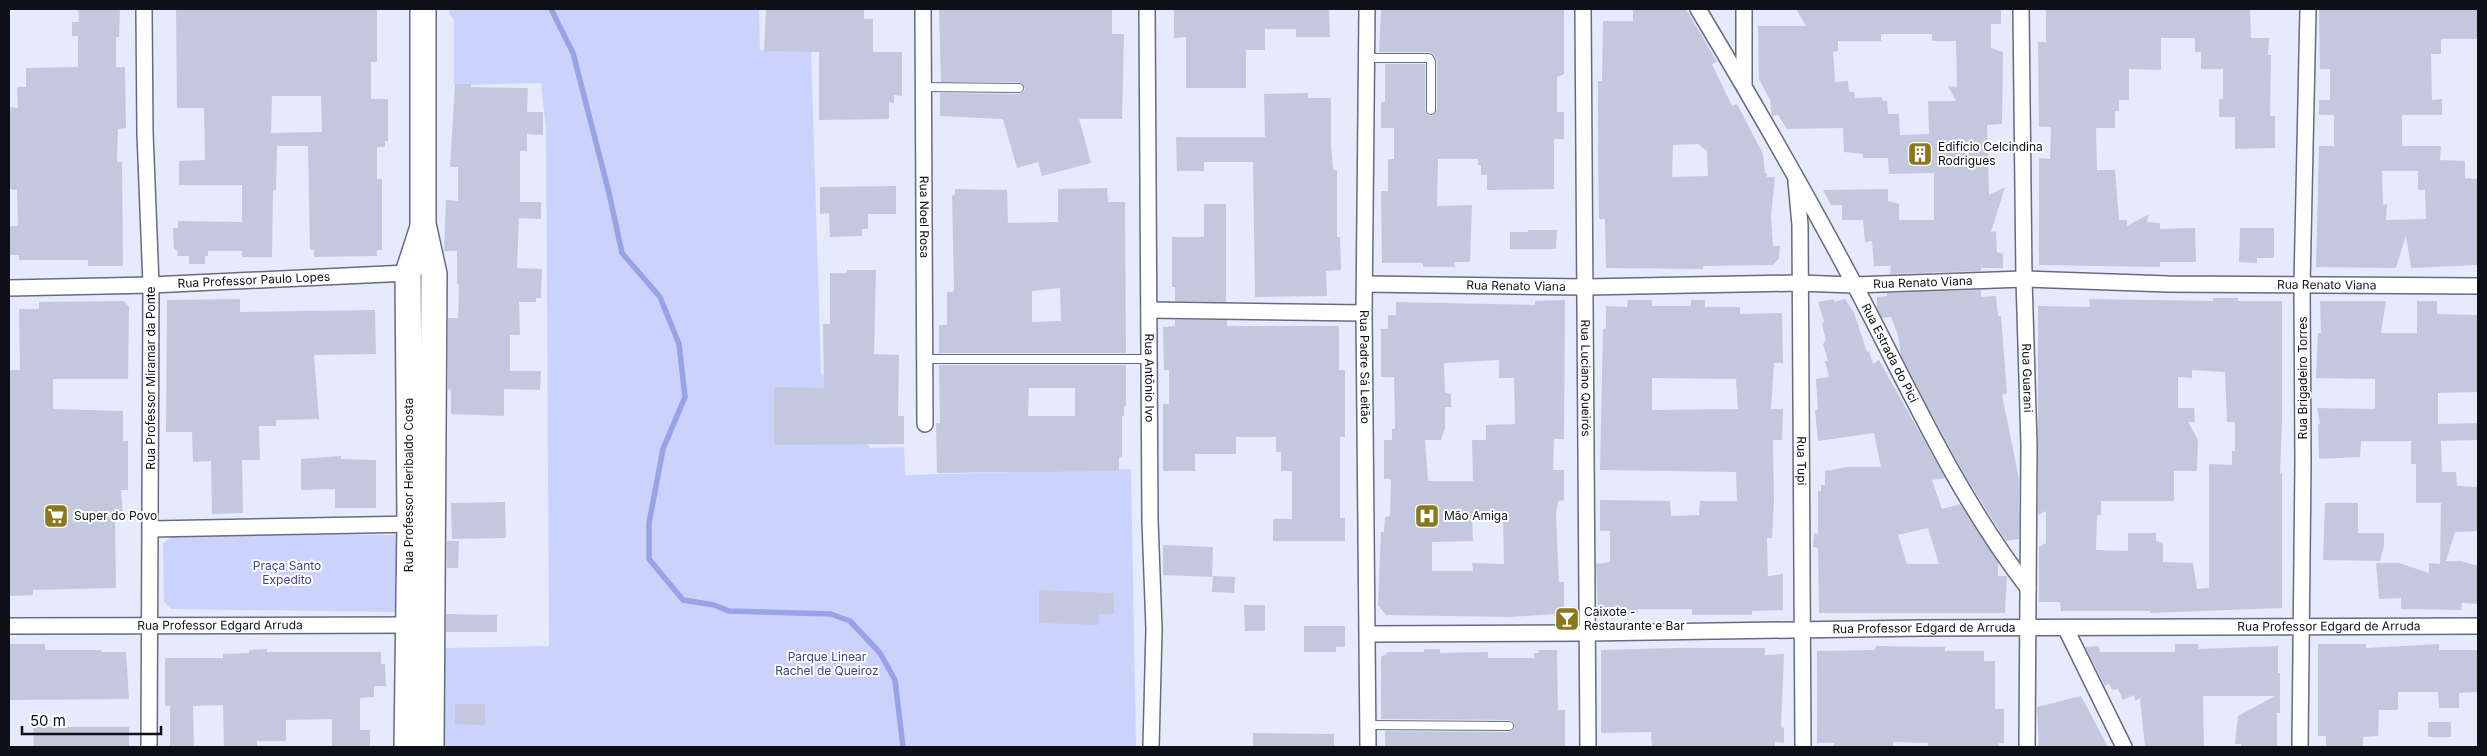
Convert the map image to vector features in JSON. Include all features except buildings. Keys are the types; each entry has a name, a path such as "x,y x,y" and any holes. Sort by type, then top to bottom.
{"main road":[{"name":"Rua Professor Heribaldo Costa","path":"407,747 420,625 421,524 434,274 424,224 423,9"},
{"name":"Rua Professor Heribaldo Costa","path":"421,524 408,273 424,224"},
{"name":"Rua Professor Heribaldo Costa","path":"420,625 431,747"}],"street":[{"name":"Rua Professor Miramar da Ponte","path":"144,9 145,133 151,285 149,747"},
{"name":"Rua Noel Rosa","path":"923,9 925,424"},
{"name":"Rua Antônio Ivo","path":"1147,9 1150,521 1154,629 1152,747"},
{"name":"Rua Padre Sá Leitão","path":"1367,9 1364,313 1368,747"},
{"name":"Rua Luciano Queirós","path":"1583,9 1588,747"},
{"name":"Rua Estrada do Pici","path":"1698,9 1796,174 1942,452 1990,532 2028,588"},
{"path":"1744,9 1744,87"},
{"name":"Rua Guarani","path":"2021,9 2024,280 2029,445 2026,629 2027,747"},
{"name":"Rua Brigadeiro Torres","path":"2300,747 2302,285 2308,9"},
{"name":"Rua Tupi","path":"1796,174 1800,225 1798,283 1803,747"},
{"name":"Rua Professor Paulo Lopes","path":"9,288 151,285 408,273"},
{"name":"Rua Renato Viana","path":"1365,284 1586,287 1798,283 1854,285 2024,280 2168,284 2478,286"},
{"path":"1149,310 1364,313"},
{"path":"151,529 421,524"},
{"name":"Rua Professor Edgard Arruda","path":"9,626 420,625"},
{"name":"Rua Professor Edgard de Arruda","path":"1368,634 2478,626"},
{"path":"2066,629 2124,747"}],"lane":[{"path":"1367,9 1374,9"},
{"path":"1367,58 1429,58 1431,62 1431,110"},
{"path":"922,87 1018,88"},
{"path":"925,359 1149,359"},
{"path":"1368,725 1509,726"}],"green space":[{"name":"Parque Linear Rachel de Queiroz","path":"449,9 759,9 760,50 811,49 821,373 870,448 904,447 905,475 1131,469 1136,747 444,747 444,648 549,646 546,129 541,83 454,85 454,20 449,13"},
{"name":"Praça Santo Expedito","path":"174,534 396,535 404,544 402,603 394,612 171,609 164,602 163,544"}],"waterway":[{"path":"551,9 573,53 609,193 622,253 660,297 679,344 685,397 663,449 649,523 649,559 683,600 714,605 729,611 831,614 850,621 880,653 895,680 903,747"}],"place":[{"name":"Edifício Celcindina Rodrigues","path":"1920,154"},
{"name":"Super do Povo","path":"56,516"},
{"name":"Mão Amiga","path":"1427,516"},
{"name":"Caixote - Restaurante e Bar","path":"1567,619"}]}
